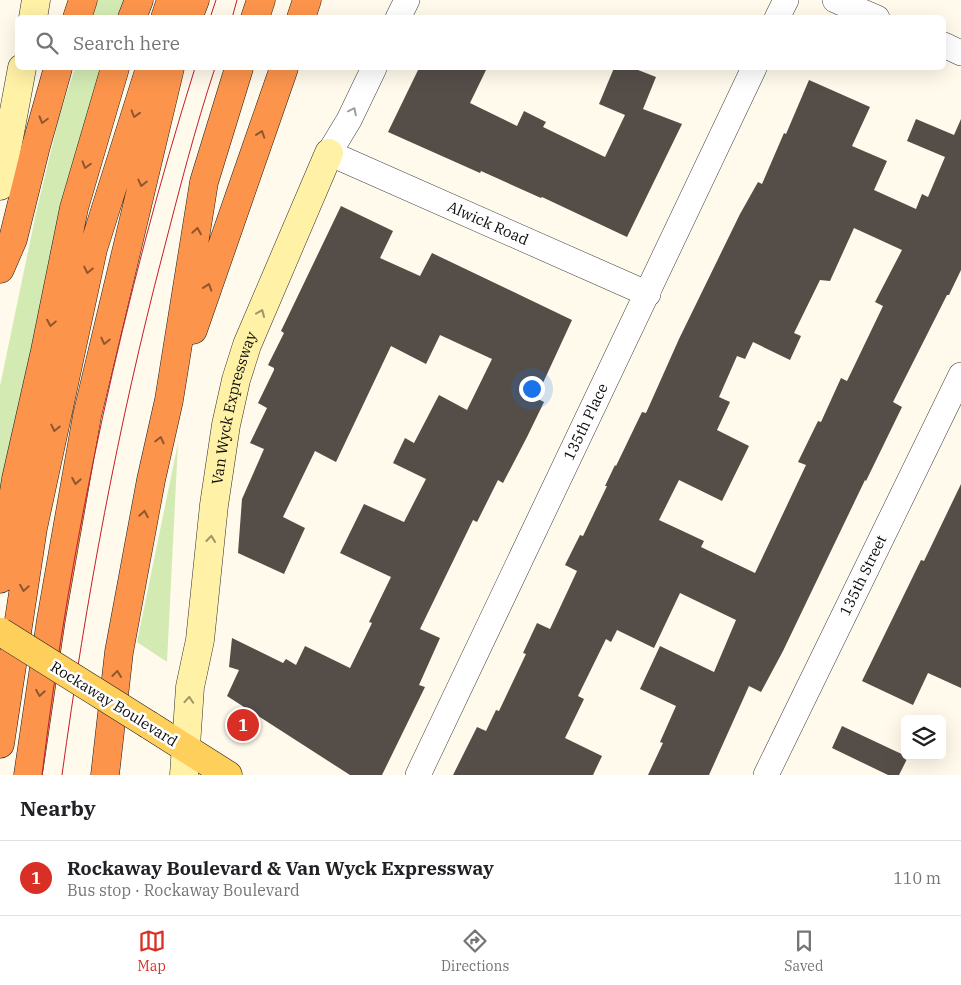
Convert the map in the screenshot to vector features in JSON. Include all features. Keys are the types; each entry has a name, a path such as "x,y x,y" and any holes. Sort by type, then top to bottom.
{"highway":[{"path":"78,15 83,0"},
{"path":"133,15 139,0"},
{"path":"166,15 171,0"},
{"path":"189,15 195,0"},
{"path":"256,15 261,0"},
{"path":"302,15 307,0"},
{"path":"0,269 13,239 57,70"},
{"path":"0,579 16,479 45,351 74,208 114,70"},
{"path":"0,744 34,528 92,250 149,70"},
{"path":"28,775 87,416 170,70"},
{"path":"105,775 119,652 151,480 169,400 204,182 237,70"},
{"path":"169,400 283,70"}],"main road":[{"path":"33,15 36,0"},
{"path":"0,186 22,70"},
{"name":"Van Wyck Expressway","path":"185,762 190,687 200,640 214,505 226,426 236,380 248,345 329,153"},
{"name":"Rockaway Boulevard","path":"0,632 149,725 185,762 228,775"}],"street":[{"path":"400,15 407,0"},
{"path":"778,15 786,0"},
{"path":"835,0 870,15"},
{"path":"946,47 961,53"},
{"name":"Van Wyck Expressway","path":"329,153 349,120 373,70"},
{"name":"135th Place","path":"418,775 753,70"},
{"name":"Alwick Road","path":"329,153 648,294"},
{"name":"135th Street","path":"766,775 961,375"}],"green space":[{"path":"98,0 128,0 124,15 92,15"},
{"path":"74,70 110,70 0,554 0,386 36,213 60,114"},
{"path":"178,443 167,662 137,642"}],"building":[{"path":"418,70 486,70 470,103 517,126 524,111 546,122 543,127 605,157 625,115 599,104 613,70 638,70 656,77 643,109 682,124 627,237 542,197 481,171 480,173 388,132"},
{"path":"809,80 870,107 852,146 887,161 874,190 916,209 922,194 928,197 945,157 907,141 916,119 954,135 961,119 961,270 893,402 902,407 783,651 761,692 749,686 709,775 648,775 663,743 660,742 676,706 640,689 660,646 714,672 736,620 680,593 654,648 617,630 611,642 606,639 578,696 584,699 565,738 602,756 593,775 453,775 477,727 486,731 496,710 499,711 526,654 523,653 537,623 550,629 577,571 565,565 580,535 583,536 607,486 605,486 642,412 646,413 679,339 740,214 758,182 762,184 784,133 786,134","holes":["854,228 902,250 875,302 883,306 847,381 841,378 821,422 818,421 798,462 806,465 755,573 701,547 704,541 659,520 679,480 722,501 749,446 717,430 730,402 719,397 737,356 745,359 753,342 790,360 801,336 794,333 820,280 830,281"]},
{"path":"341,206 393,231 380,258 420,276 432,253 572,320 536,398 544,402 527,437 503,483 498,480 477,522 473,520 420,629 440,638 419,685 425,687 382,775 350,775 227,696 239,670 229,667 232,638 283,663 286,659 296,665 305,646 350,668 372,623 369,622 391,577 340,553 364,504 404,522 426,479 393,463 405,438 414,443 439,395 467,410 492,359 440,335 426,364 391,346 336,462 315,451 283,517 305,528 284,574 238,553 242,499 264,449 250,443 267,408 258,403 274,370 274,368 268,365 284,333 281,331"},
{"path":"961,484 961,688 928,673 913,705 862,681 921,560 924,561"},
{"path":"842,726 901,754 901,760 906,760 899,775 888,775 832,748"}],"tram line":[{"path":"211,15 216,0"},
{"path":"233,15 237,0"},
{"path":"42,775 68,596 102,418 145,242 194,70"},
{"path":"62,775 93,578 132,382 181,183 214,70"}],"place":[{"name":"Rockaway Boulevard & Van Wyck Expressway","path":"243,725"}]}
